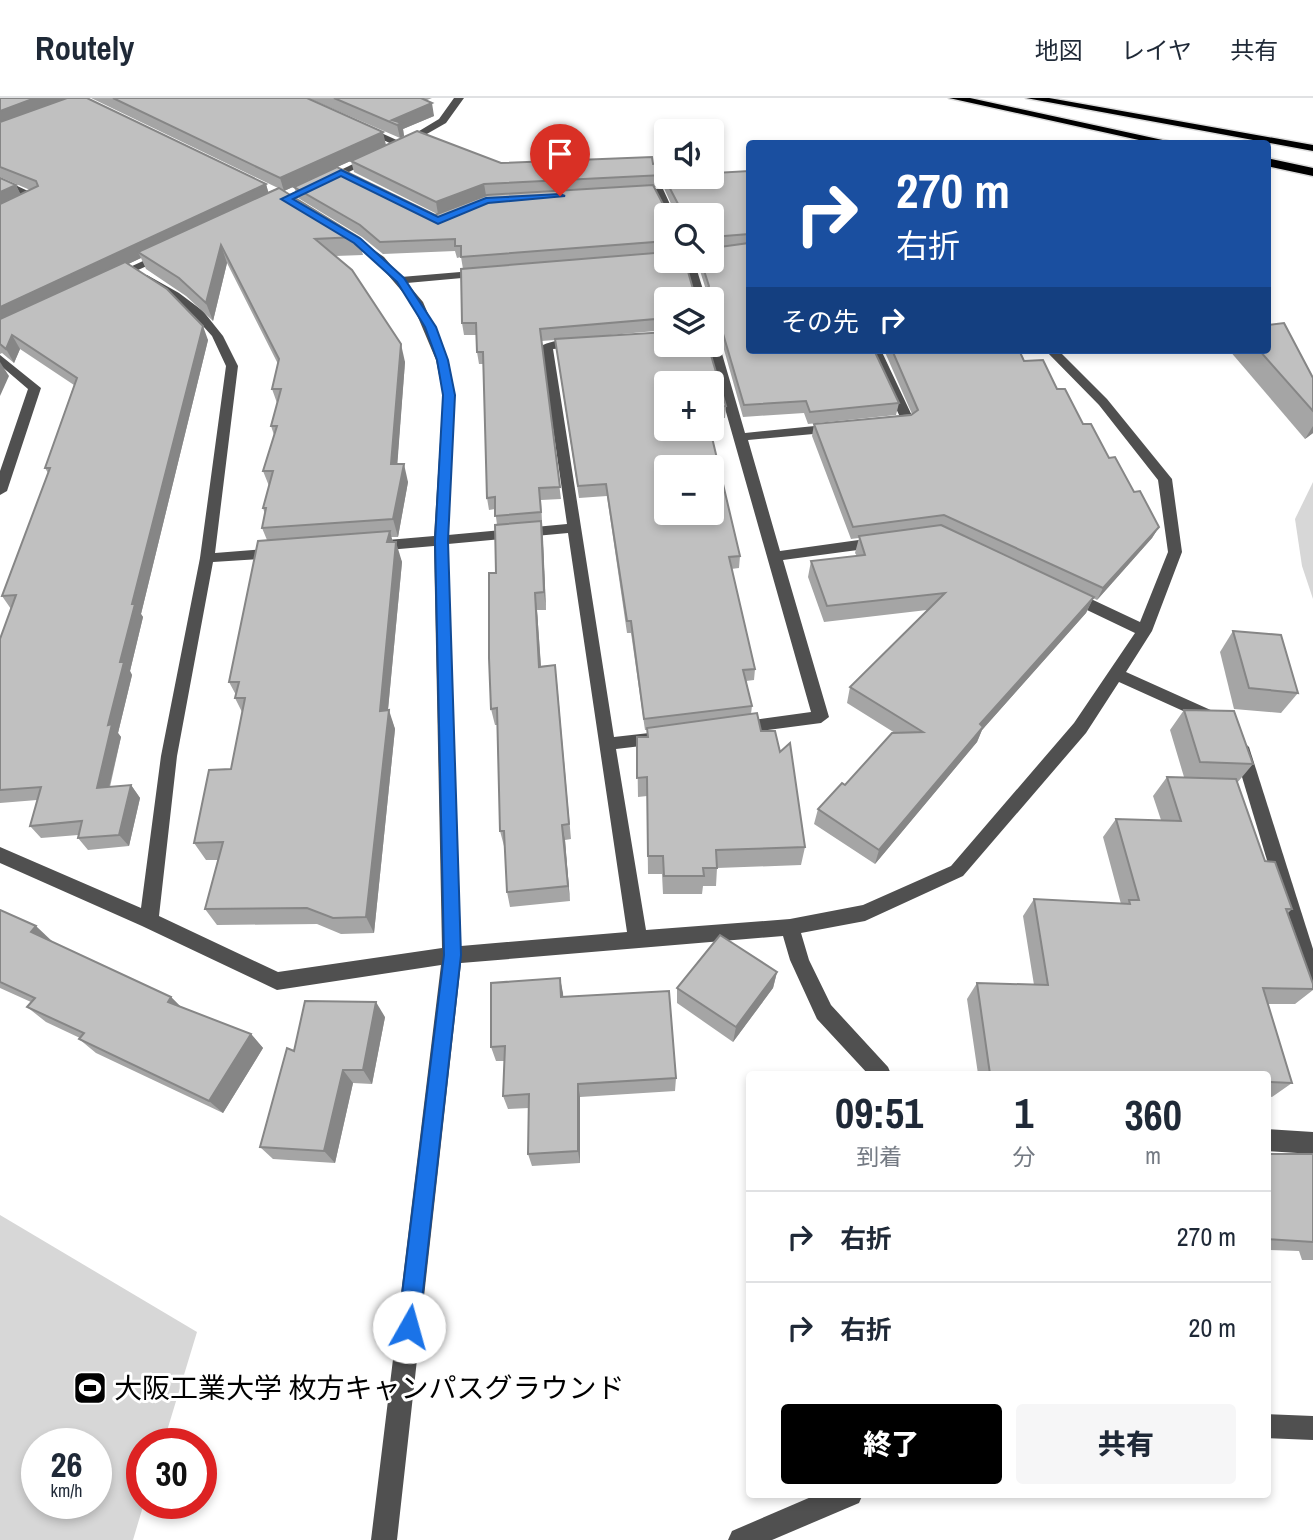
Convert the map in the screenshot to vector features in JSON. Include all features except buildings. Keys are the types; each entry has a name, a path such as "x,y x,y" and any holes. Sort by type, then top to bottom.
{"highway":[{"path":"954,98 1157,140"},
{"path":"1031,98 1268,140"},
{"path":"1271,141 1313,148"},
{"path":"1271,163 1313,172"}],"street":[{"path":"262,209 440,126 451,115 459,98"},
{"path":"353,124 401,145"},
{"path":"341,173 353,179"},
{"path":"0,181 37,200 0,215"},
{"path":"262,187 357,241 401,280 430,327 443,360 449,395 442,541 452,955 384,1540"},
{"path":"619,193 659,191 664,203"},
{"path":"96,285 180,247"},
{"path":"132,269 188,302 222,340 232,366 208,558 169,756 149,920"},
{"path":"401,280 494,272"},
{"path":"600,342 547,345 638,939"},
{"path":"877,354 908,420 880,423"},
{"path":"0,855 149,920 277,981 452,955 790,927 866,913 957,871 1080,728 1144,631 1175,552 1166,479 1103,402 1055,354"},
{"path":"717,357 821,717 727,729"},
{"path":"0,359 35,388 0,491"},
{"path":"741,437 852,426"},
{"path":"359,547 574,528"},
{"path":"776,556 898,540"},
{"path":"208,558 290,552"},
{"path":"1060,591 1144,631"},
{"path":"1116,674 1235,728 1313,980"},
{"path":"607,744 674,736"},
{"path":"790,927 800,960 824,1012 878,1071"},
{"path":"1271,1140 1313,1143"},
{"path":"1271,1426 1313,1428"},
{"path":"741,1540 841,1498"}],"shaded area":[{"path":"1313,482 1313,599 1302,566 1295,519"},
{"name":"大阪工業大学 枚方キャンパスグラウンド","path":"0,1215 197,1332 168,1428 126,1428 126,1519 139,1519 133,1540 0,1540"}],"place":[{"name":"大阪工業大学 枚方キャンパスグラウンド","path":"90,1388"}],"route":[{"path":"409,1327 452,955 442,541 449,395 443,360 430,327 401,280 357,241 286,199 341,173 438,221 486,201 560,196"}]}
